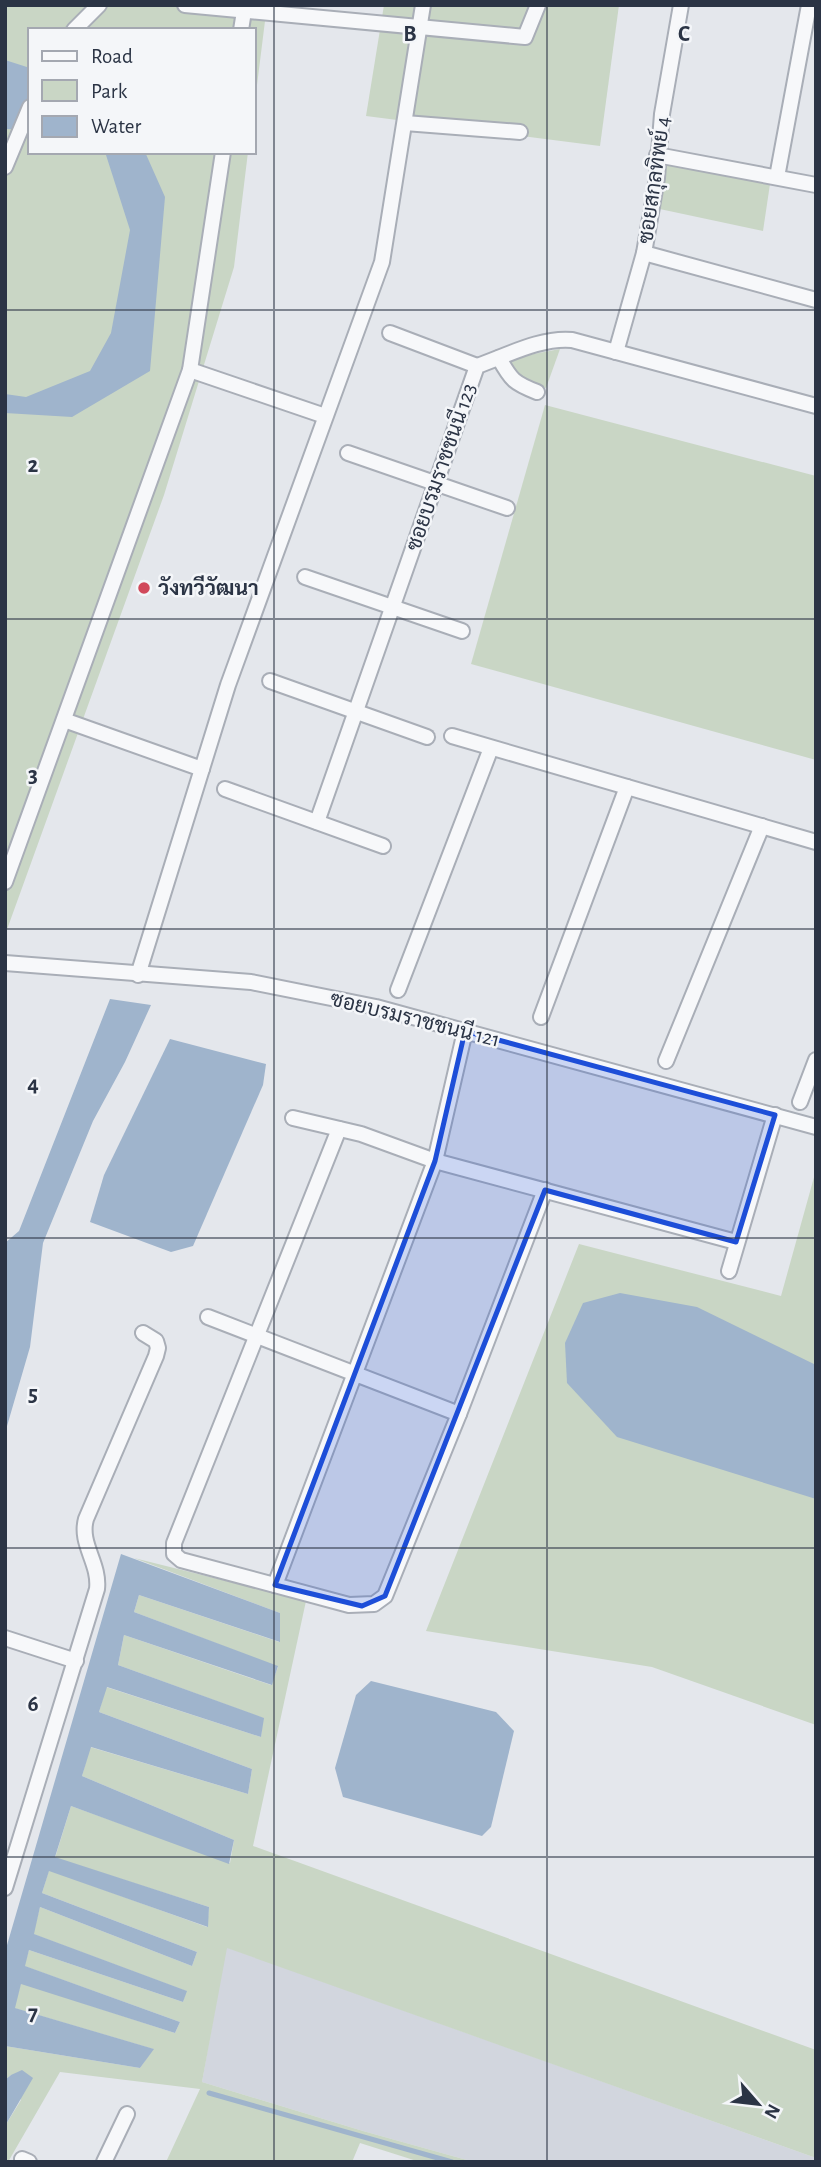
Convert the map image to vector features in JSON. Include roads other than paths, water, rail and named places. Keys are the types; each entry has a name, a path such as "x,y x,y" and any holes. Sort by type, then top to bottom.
{"street":[{"path":"76,28 99,5"},
{"path":"185,5 244,8 525,37 538,5"},
{"path":"138,975 228,685 382,262 423,5"},
{"name":"ซอยสกุลทิพย์ 4","path":"616,352 644,253 681,5"},
{"path":"777,177 809,5"},
{"path":"241,28 244,8"},
{"path":"5,167 28,112"},
{"path":"405,122 520,132"},
{"path":"5,882 190,370 223,154"},
{"path":"657,155 816,185"},
{"path":"644,253 816,300"},
{"path":"390,333 477,366"},
{"name":"ซอยบรมราชชนนี 123","path":"317,822 354,710 477,366 561,339 572,340 816,406"},
{"path":"499,358 516,384 537,392"},
{"path":"190,370 326,416"},
{"path":"348,453 508,508"},
{"path":"305,577 462,631"},
{"path":"270,681 427,737"},
{"path":"64,720 202,769"},
{"path":"452,736 816,842"},
{"path":"398,990 491,748"},
{"path":"541,1017 627,787"},
{"path":"225,789 383,846"},
{"path":"666,1061 762,826"},
{"name":"ซอยบรมราชชนนี 121","path":"5,963 251,982 376,1007 816,1127"},
{"path":"275,1585 357,1374 435,1161 465,1031"},
{"path":"800,1102 816,1060"},
{"path":"729,1271 775,1115"},
{"path":"293,1118 361,1134 435,1161 736,1242"},
{"path":"339,1129 174,1543 174,1554 181,1560 349,1605 374,1604 385,1595 459,1414 545,1190"},
{"path":"208,1317 459,1414"},
{"path":"5,1888 97,1589 99,1576 82,1531 156,1356 156,1341 143,1333"},
{"path":"5,1638 76,1661"},
{"path":"104,2162 127,2114"}],"water":[{"path":"5,60 28,67 28,130 5,129"},
{"path":"104,154 146,154 165,197 150,371 72,417 5,413 5,394 26,397 90,371 111,333 130,230"},
{"path":"110,999 151,1005 125,1062 93,1121 43,1243 30,1347 5,1433 5,1243 19,1231"},
{"path":"170,1039 266,1064 263,1085 193,1246 171,1252 90,1222 104,1175"},
{"path":"620,1293 697,1307 816,1365 816,1499 617,1437 567,1383 565,1343 583,1303"},
{"path":"121,1554 280,1613 280,1642 139,1595 134,1612 278,1666 272,1685 124,1635 118,1665 264,1718 261,1737 107,1687 99,1712 252,1769 248,1794 91,1747 82,1776 234,1840 229,1864 71,1806 55,1857 209,1907 208,1927 49,1871 42,1893 197,1952 192,1966 40,1907 34,1934 187,1991 183,2002 29,1950 25,1966 180,2022 175,2033 21,1984 15,2008 154,2049 140,2068 5,2046 5,1952"},
{"path":"371,1681 496,1712 514,1731 491,1827 482,1836 343,1797 335,1768 356,1695"},
{"path":"22,2070 33,2078 5,2126 5,2080"}],"waterway":[{"path":"209,2093 452,2162"}],"place":[{"name":"วังทวีวัฒนา","path":"144,588"}]}
